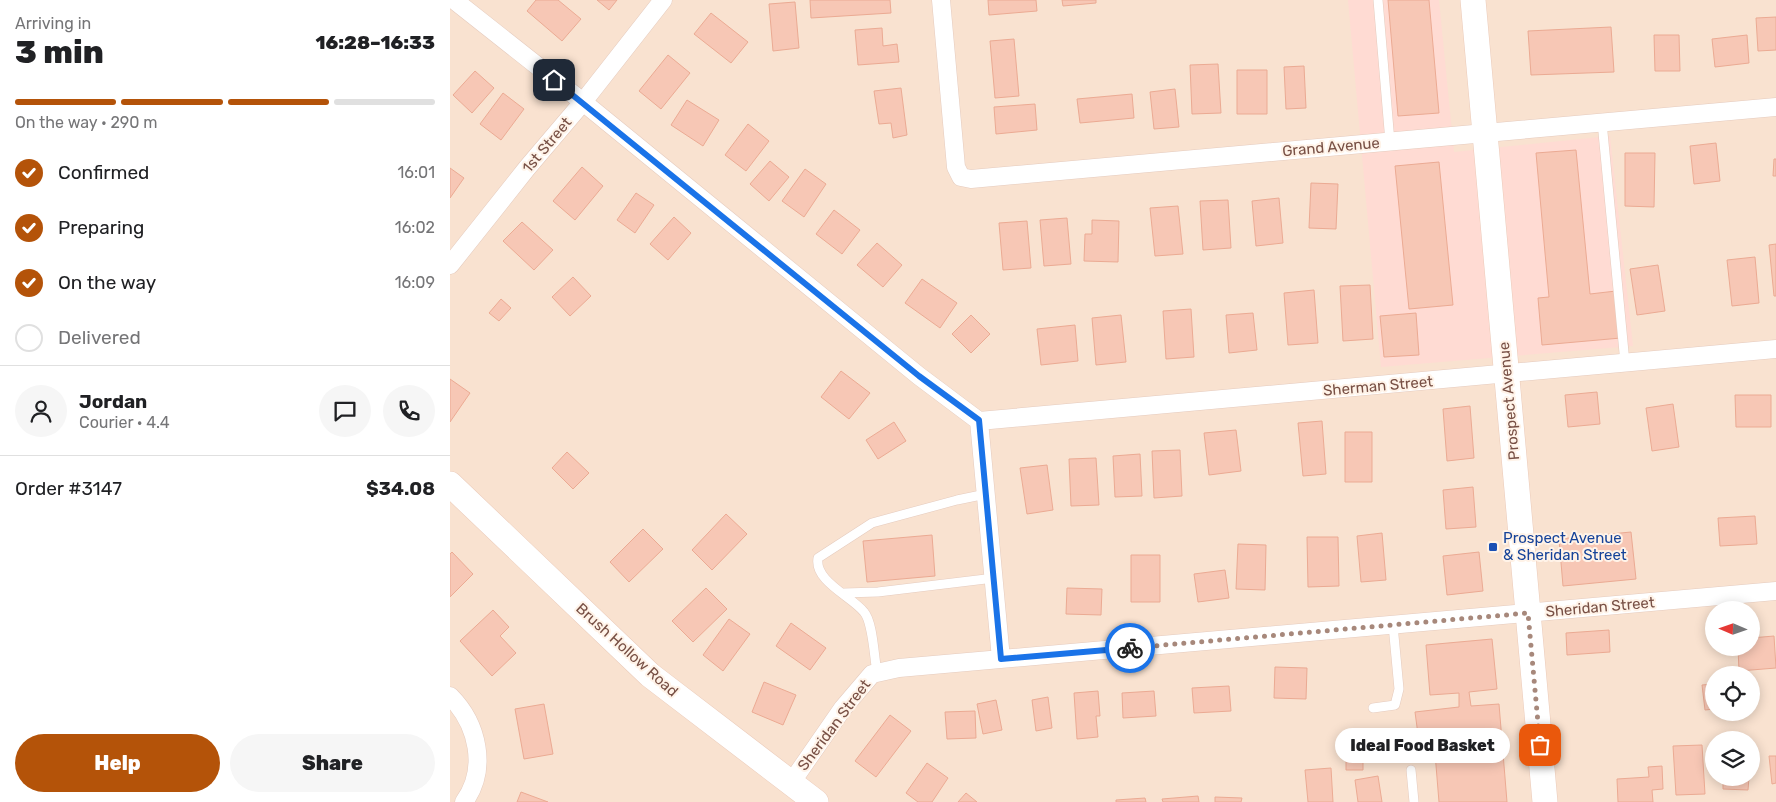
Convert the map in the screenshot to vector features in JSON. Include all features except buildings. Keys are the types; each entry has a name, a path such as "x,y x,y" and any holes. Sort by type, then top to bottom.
{"main road":[{"name":"Prospect Avenue","path":"1473,0 1545,802"},
{"name":"Brush Hollow Road","path":"453,492 650,675 816,802"}],"street":[{"path":"454,0 583,102 911,370 979,420 1001,659"},
{"name":"1st Street","path":"450,265 527,168 583,102 663,0"},
{"name":"Grand Avenue","path":"941,0 956,167 961,177 971,179 1776,107"},
{"name":"Sherman Street","path":"979,420 1776,349"},
{"name":"Sheridan Street","path":"791,784 843,708 872,674 877,672 899,668 1776,591"},
{"path":"450,696 472,727 478,758 476,778 464,802"}],"lane":[{"path":"1378,0 1390,142"},
{"path":"1602,122 1625,363"},
{"path":"877,672 870,620 852,599 824,579 817,565 818,558 872,523 986,494"},
{"path":"844,593 878,592 994,578"},
{"path":"1373,708 1394,705 1399,689 1394,625"},
{"path":"1411,770 1414,802"}],"shaded area":[{"path":"450,0 1776,0 1776,802 450,802"},
{"path":"1348,0 1439,0 1454,152 1610,136 1633,346 1381,367"}],"way so far":[{"path":"1130,648 1528,613 1540,745"}],"place":[{"name":"Prospect Avenue & Sheridan Street","path":"1493,547"},
{"name":"Ideal Food Basket","path":"1540,745"}],"route":[{"path":"554,80 919,376 979,420 1001,659 1130,648"}]}
